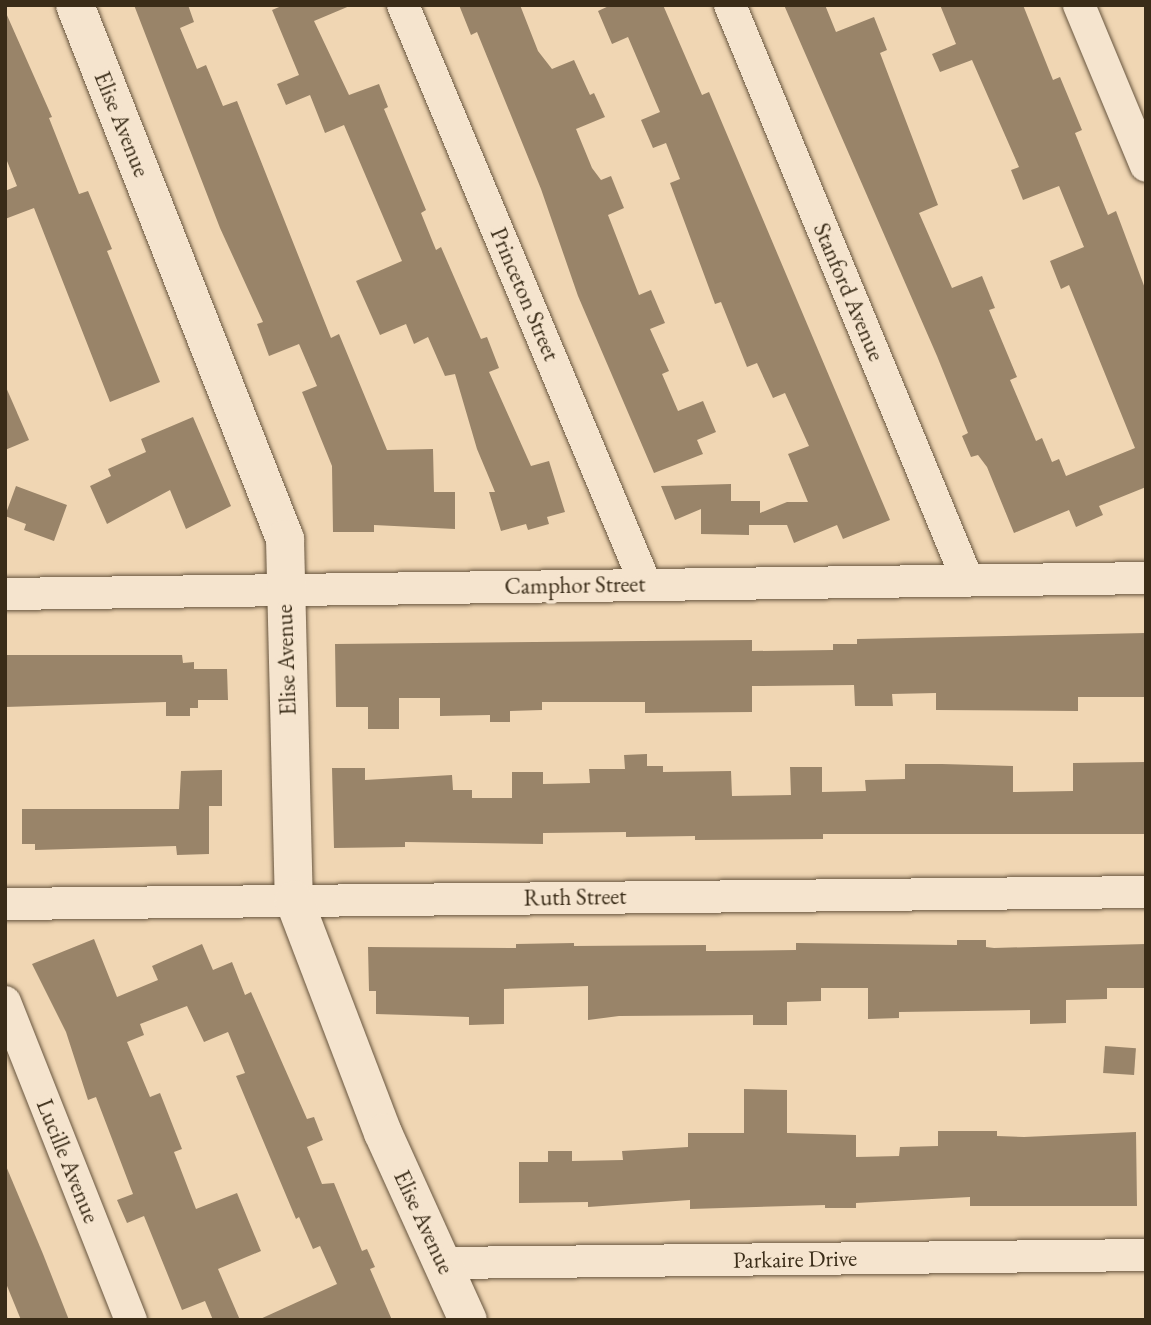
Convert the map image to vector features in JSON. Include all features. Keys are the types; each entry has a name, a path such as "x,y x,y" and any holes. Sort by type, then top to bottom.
{"street":[{"name":"Elise Avenue","path":"75,5 285,539 284,590 294,900 383,1133 445,1263 468,1320"},
{"name":"Princeton Street","path":"403,5 645,583"},
{"name":"Stanford Avenue","path":"730,5 967,579"},
{"path":"1079,5 1146,166"},
{"name":"Camphor Street","path":"5,594 1146,578"},
{"name":"Ruth Street","path":"5,904 1146,892"},
{"name":"Lucille Avenue","path":"5,1002 131,1320"},
{"name":"Parkaire Drive","path":"445,1263 1146,1255"}],"building":[{"path":"134,5 188,5 194,22 180,28 197,69 206,65 223,106 237,101 331,338 339,334 387,450 433,449 434,492 455,492 455,529 374,525 374,532 333,532 332,466 302,392 317,386 299,344 269,356 257,324 263,322 220,228"},
{"path":"284,5 352,5 314,21 349,95 379,84 388,107 384,109 426,210 421,213 436,250 441,247 481,339 487,337 499,368 489,372 531,466 549,461 565,512 547,517 549,524 528,530 526,524 501,531 489,492 495,492 477,449 455,374 445,376 428,337 414,344 406,324 380,335 356,281 402,261 344,125 325,133 310,95 286,105 277,84 299,75 272,10"},
{"path":"459,5 520,5 538,51 552,69 574,60 590,95 594,93 605,117 576,129 592,168 601,180 611,176 624,208 608,215 639,295 651,290 665,323 650,329 669,371 662,374 678,411 703,401 716,432 697,440 703,454 654,473 578,296 541,189 477,32 471,35"},
{"path":"611,5 663,5 702,95 709,92 890,520 843,539 837,525 794,543 787,525 749,525 749,535 701,534 701,509 675,520 661,486 731,484 731,501 760,501 760,513 787,502 808,502 788,454 809,446 785,393 773,398 757,363 747,367 721,302 715,304 670,183 680,179 666,143 653,148 641,120 660,112 628,37 612,44 598,11"},
{"path":"784,5 825,5 836,32 874,17 887,50 880,53 938,205 919,213 952,288 982,276 995,308 989,310 1017,377 1010,380 1036,441 1042,438 1052,462 1059,459 1066,476 1135,448 1069,285 1061,289 1050,261 1084,247 1059,186 1023,200 1011,170 1019,167 972,60 940,72 932,54 956,44 940,5 1023,5 1053,80 1060,77 1082,130 1075,133 1108,215 1116,211 1146,291 1146,487 1099,506 1103,515 1076,527 1069,510 1014,533 987,467 978,455 971,457 962,436 968,433 937,356"},
{"path":"6,13 52,117 49,118 79,194 88,191 112,249 107,251 160,382 110,402 34,208 5,219 5,191 17,186 5,156"},
{"path":"5,385 29,440 5,450"},
{"path":"193,417 231,506 186,529 170,490 107,524 90,486 111,476 108,469 146,452 141,439"},
{"path":"16,486 67,505 54,541 24,530 26,524 5,516"},
{"path":"1146,633 1146,697 1078,697 1078,711 936,710 936,693 892,694 893,706 855,706 854,685 752,686 752,712 645,713 645,702 542,702 542,710 510,711 510,722 490,722 490,715 440,716 440,698 399,698 399,729 368,729 368,707 336,707 335,644 752,640 752,651 833,650 833,644 857,644 857,639"},
{"path":"5,655 182,655 183,663 194,662 194,669 227,669 228,700 198,700 198,708 190,708 190,716 166,716 166,702 5,707"},
{"path":"647,754 647,766 663,766 663,772 731,771 732,796 791,795 790,767 822,767 822,792 866,791 865,780 905,779 905,764 1013,766 1013,792 1073,791 1073,763 1146,762 1146,834 823,834 823,839 695,840 695,836 626,837 626,832 543,833 543,844 405,842 405,847 334,848 332,768 365,768 365,780 452,775 453,790 472,790 472,798 512,798 512,772 543,772 543,784 590,783 589,769 625,769 624,755"},
{"path":"222,770 222,806 209,806 209,854 177,855 176,846 35,850 35,844 22,844 22,809 179,809 181,771"},
{"path":"94,939 117,997 158,980 152,966 202,944 213,970 232,962 245,995 251,992 307,1119 314,1117 323,1140 307,1147 322,1184 334,1183 362,1251 367,1249 375,1267 370,1269 392,1320 258,1320 337,1284 320,1246 313,1249 299,1217 296,1219 236,1076 245,1073 228,1032 204,1042 187,1006 140,1024 144,1035 127,1042 150,1097 160,1093 182,1149 174,1152 196,1209 237,1193 261,1251 218,1269 240,1320 213,1320 205,1301 182,1310 144,1216 127,1223 117,1200 133,1194 96,1097 88,1100 66,1032 32,964"},
{"path":"957,940 986,940 986,947 994,948 1146,944 1146,988 1107,988 1107,999 1066,1000 1066,1023 1030,1024 1030,1010 899,1012 899,1018 868,1019 868,988 821,988 821,1001 787,1002 787,1025 753,1025 753,1015 619,1016 588,1020 588,986 504,989 504,1024 469,1025 469,1017 376,1014 376,991 369,991 368,947 516,948 516,944 574,943 574,946 706,945 706,951 714,951 796,950 796,943 957,945"},
{"path":"1105,1046 1136,1048 1134,1075 1103,1073"},
{"path":"744,1089 787,1090 787,1133 856,1135 856,1157 899,1156 900,1147 938,1146 938,1131 997,1131 997,1136 1024,1137 1136,1132 1137,1206 970,1206 970,1197 856,1203 856,1208 825,1208 825,1205 690,1209 690,1200 588,1207 588,1202 519,1203 519,1162 548,1162 548,1151 572,1151 572,1161 623,1160 622,1151 688,1147 688,1133 744,1133"},
{"path":"6,1166 69,1320 21,1320 5,1281"}]}
